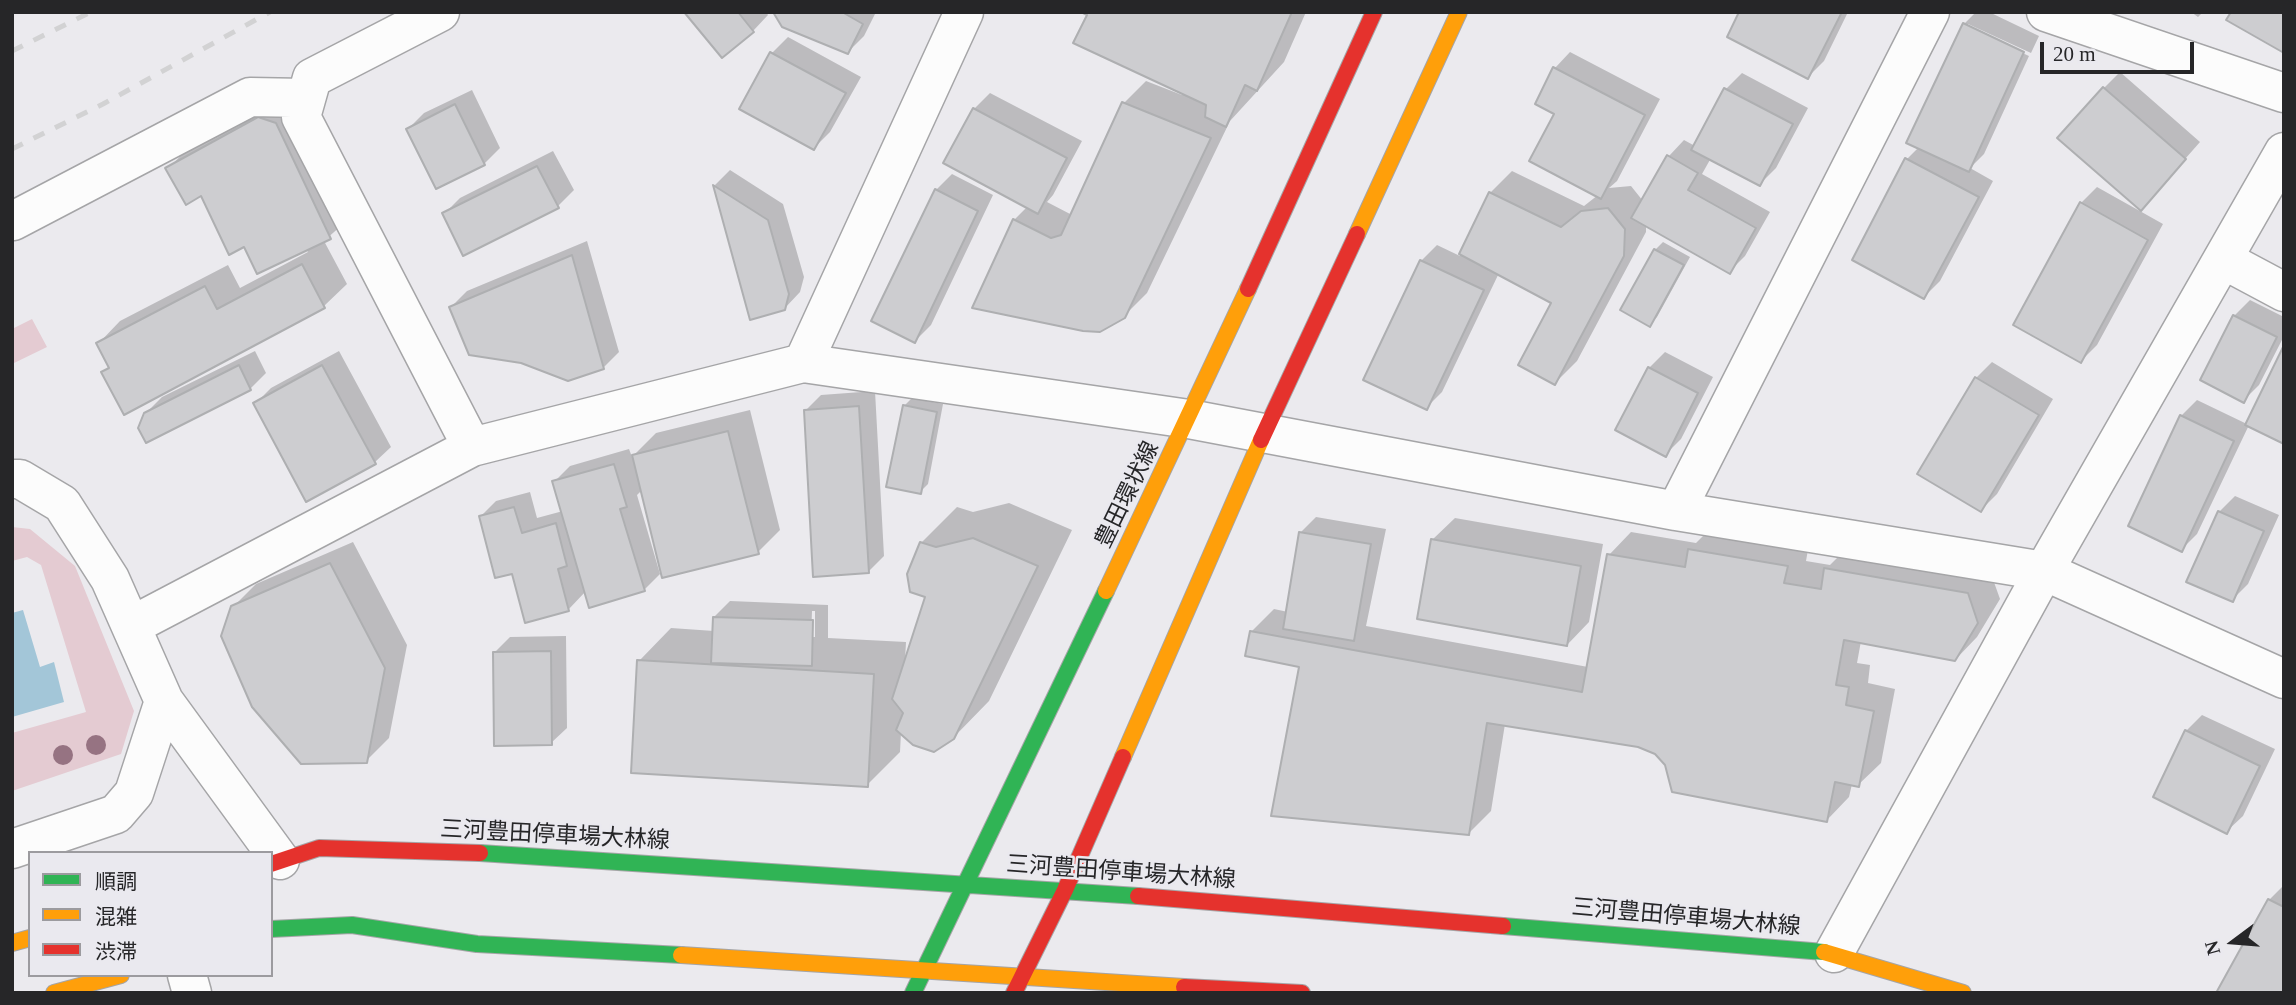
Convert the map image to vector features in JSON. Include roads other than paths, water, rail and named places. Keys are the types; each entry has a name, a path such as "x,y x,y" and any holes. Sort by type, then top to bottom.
{"main road":[{"name":"豊田環状線","path":"914,993 1189,419 1374,12"},
{"path":"1018,986 1065,890 1265,432 1459,12"},
{"name":"三河豊田停車場大林線","path":"276,862 319,848 462,852 1065,890 1834,953 1963,993"},
{"path":"273,929 352,925 477,944 925,968 1018,986 1303,993"},
{"path":"54,993 114,977"}],"street":[{"path":"440,12 312,78 301,117 472,447"},
{"path":"803,363 964,12"},
{"path":"1676,511 1930,12"},
{"path":"2046,12 2284,93"},
{"path":"13,221 250,97 306,98"},
{"path":"1834,953 2044,571 2284,152"},
{"path":"2224,260 2284,292"},
{"path":"131,626 472,447 803,363 1189,419 1676,511 2044,571 2284,679"},
{"path":"12,480 20,479 62,504 110,579 164,701 268,851"},
{"path":"12,849 116,814 134,793 164,701"}],"water":[{"path":"23,610 40,667 54,662 64,702 12,717 12,613"}],"railway":[{"path":"12,51 91,12"},
{"path":"12,149 103,104 270,12"}]}
